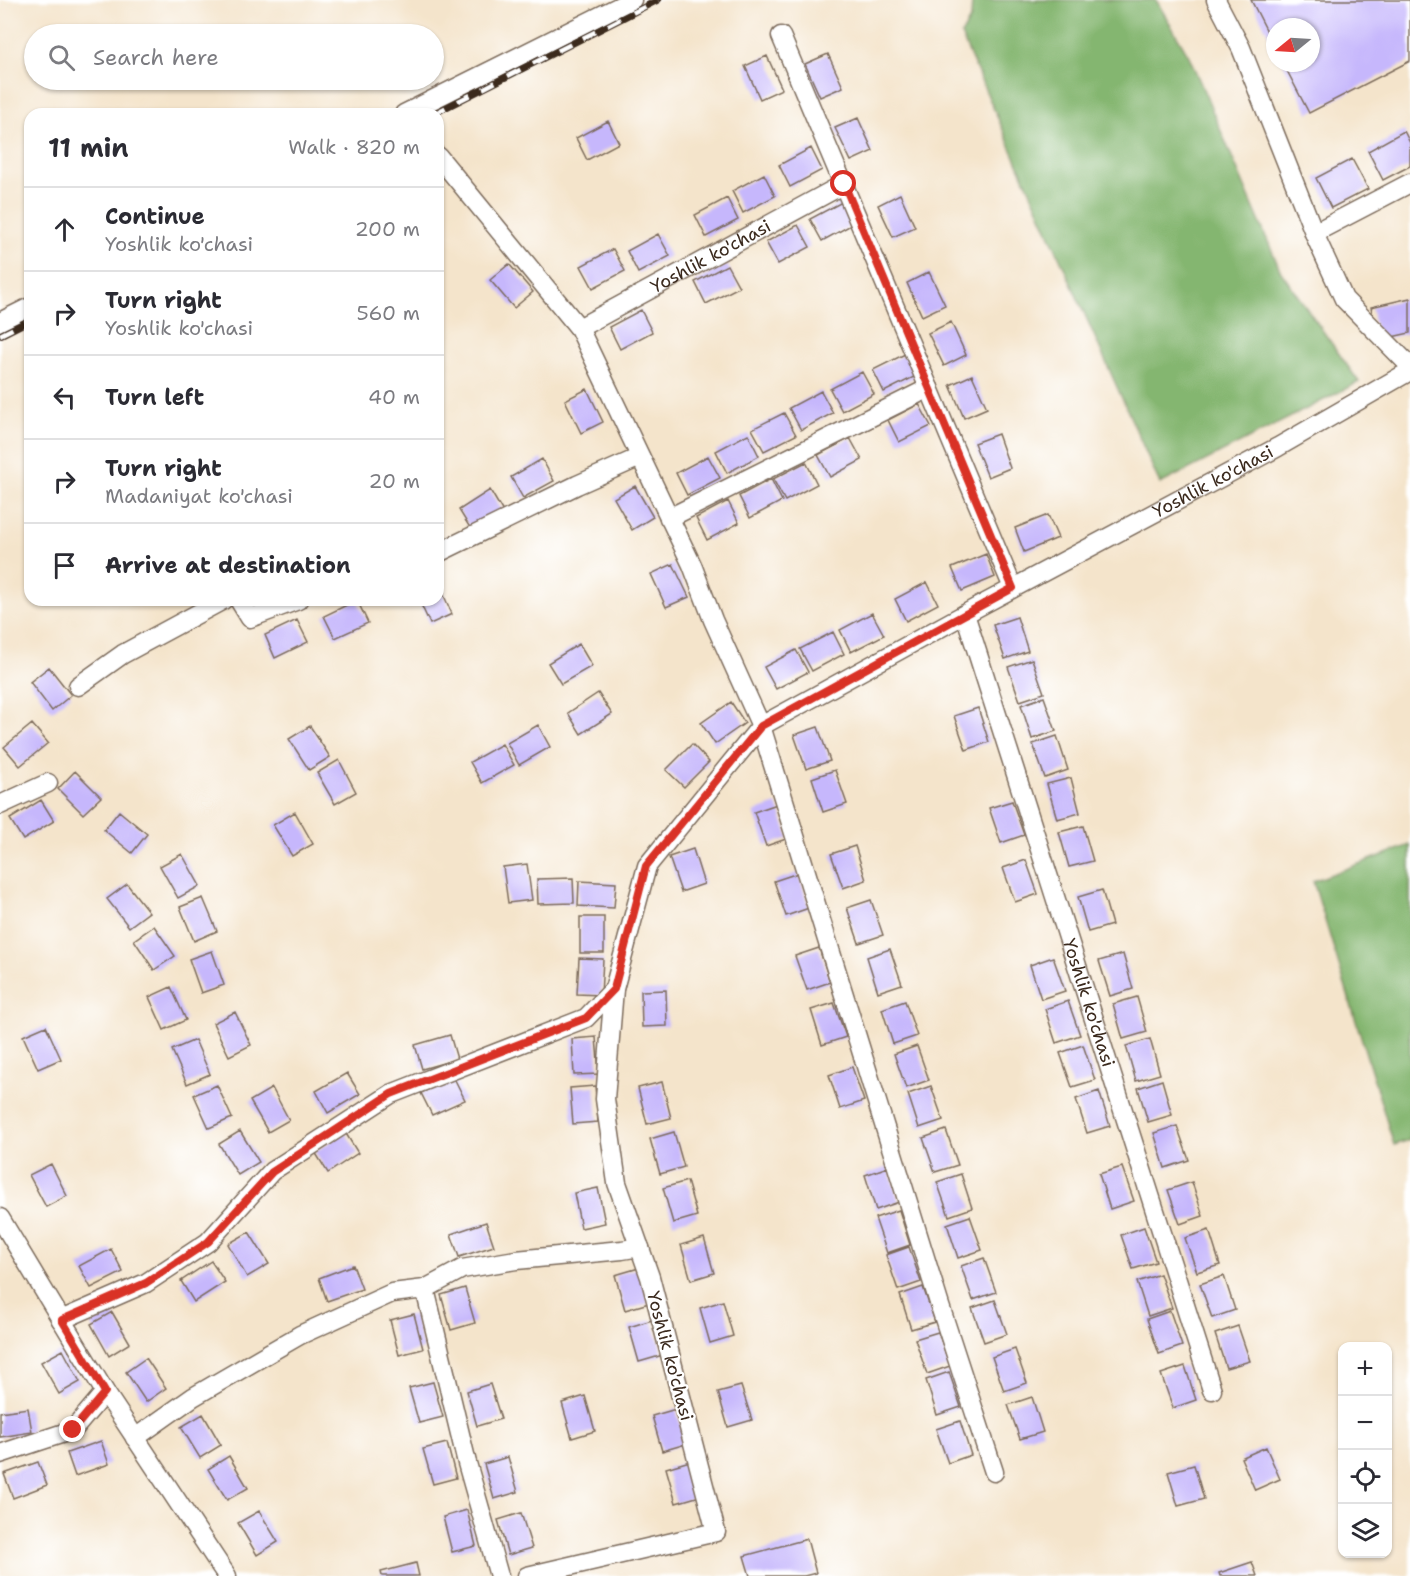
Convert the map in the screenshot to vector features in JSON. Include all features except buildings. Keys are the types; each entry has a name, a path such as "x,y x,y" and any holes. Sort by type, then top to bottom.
{"street":[{"path":"418,108 632,0"},
{"path":"1216,0 1241,48 1314,233 1344,299 1410,369"},
{"path":"781,36 1013,588"},
{"path":"444,163 579,328 692,565 712,620 761,726 940,1306 994,1472"},
{"path":"1314,233 1410,183"},
{"name":"Yoshlik ko'chasi","path":"579,328 844,184"},
{"path":"0,322 24,310"},
{"name":"Yoshlik ko'chasi","path":"527,1576 716,1532 650,1277 617,1183 605,1099 614,989 646,866 761,726 1278,447 1410,369"},
{"path":"669,519 929,388"},
{"path":"444,551 577,484 640,457"},
{"path":"78,686 123,654 212,606"},
{"path":"242,606 250,618 282,606"},
{"name":"Yoshlik ko'chasi","path":"965,614 1212,1390"},
{"path":"0,805 48,783"},
{"name":"Yoshlik ko'chasi","path":"62,1320 146,1283 208,1242 272,1172 391,1094 586,1018 614,989"},
{"path":"0,1218 105,1392 227,1576"},
{"path":"135,1438 193,1397 300,1335 392,1293 425,1289 462,1269 516,1260 622,1250 640,1246"},
{"path":"425,1289 467,1463 499,1576"},
{"path":"0,1454 73,1430 105,1392"}],"green space":[{"path":"972,0 1156,0 1189,56 1281,272 1359,382 1160,484 961,35 971,18"},
{"path":"1410,845 1410,1140 1394,1145 1313,881"}],"railway":[{"path":"444,108 658,0"},
{"path":"0,335 24,323"}],"route":[{"path":"73,1430 105,1392 62,1320 146,1283 208,1242 272,1172 391,1094 586,1018 614,989 646,866 761,726 1013,588 844,184"}]}
